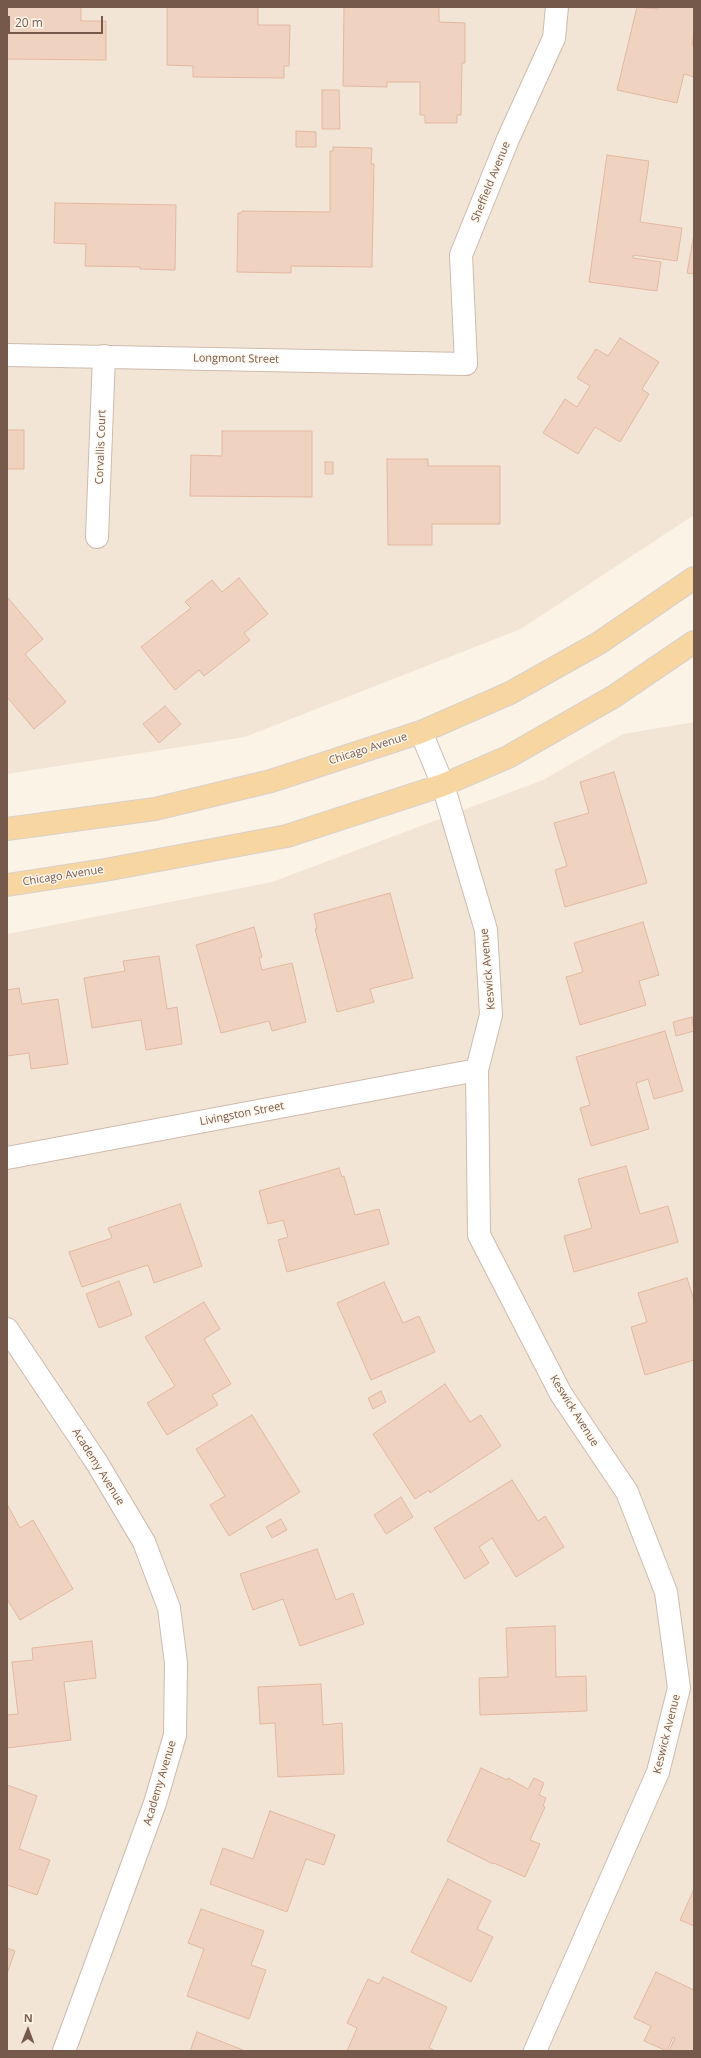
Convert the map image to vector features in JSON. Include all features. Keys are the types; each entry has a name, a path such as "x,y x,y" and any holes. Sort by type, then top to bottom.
{"main road":[{"name":"Chicago Avenue","path":"7,829 155,809 271,781 421,732 517,690 599,643 694,578"},
{"name":"Chicago Avenue","path":"7,885 105,870 287,836 443,786 508,757 613,697 694,642"}],"street":[{"name":"Sheffield Avenue","path":"466,364 461,254 508,139 554,38 557,7"},
{"name":"Longmont Street","path":"7,354 466,364"},
{"name":"Corvallis Court","path":"97,537 104,356"},
{"name":"Keswick Avenue","path":"421,732 443,786 486,930 492,1015 477,1070 479,1235 561,1394 627,1492 666,1592 679,1688 658,1772 535,2051"},
{"name":"Livingston Street","path":"7,1158 477,1070"},
{"name":"Academy Avenue","path":"7,1329 97,1462 144,1542 169,1608 176,1663 175,1735 155,1804 64,2051"}],"shaded area":[{"path":"7,7 694,7 694,515 521,629 245,737 7,774"},
{"path":"694,722 694,2051 7,2051 7,934 272,882 543,780 623,734"}],"building":[{"path":"7,7 81,7 81,21 106,21 106,60 7,59"},
{"path":"167,7 258,7 258,25 290,25 289,66 284,66 284,78 193,77 193,66 167,65"},
{"path":"344,7 439,7 439,22 465,23 465,63 462,63 461,115 457,115 457,123 425,123 425,115 420,115 420,82 387,82 387,87 343,86"},
{"path":"637,7 658,9 659,7 694,7 694,34 692,45 694,45 694,77 684,74 677,103 617,90"},
{"path":"322,90 339,90 340,129 322,129"},
{"path":"296,131 316,132 316,147 296,147"},
{"path":"333,147 372,148 371,164 374,164 372,267 291,266 291,273 237,272 238,213 241,213 242,211 330,212 330,151 333,151"},
{"path":"607,155 649,161 640,222 682,228 677,261 633,255 633,258 661,262 657,291 589,282"},
{"path":"55,203 176,205 175,270 140,269 140,267 85,266 86,244 54,243"},
{"path":"694,234 694,274 687,273"},
{"path":"620,338 659,362 642,389 649,394 620,442 595,427 578,454 543,433 565,399 577,407 590,386 577,378 596,349 608,356"},
{"path":"7,430 24,430 24,469 7,469"},
{"path":"222,431 312,431 312,497 190,496 191,455 222,456"},
{"path":"387,459 428,459 428,466 500,466 500,524 432,524 432,545 388,545"},
{"path":"325,462 333,462 333,474 325,474"},
{"path":"239,578 268,614 244,633 250,640 204,676 199,670 175,690 141,647 191,608 185,602 212,580 222,592"},
{"path":"7,597 43,639 25,654 66,702 34,729 7,697"},
{"path":"165,706 181,724 159,743 143,724"},
{"path":"614,772 647,883 565,907 555,870 567,866 554,823 589,813 580,782"},
{"path":"390,893 413,978 370,989 374,1002 337,1012 315,929 317,929 314,914"},
{"path":"643,922 659,975 639,981 646,1005 580,1025 566,977 583,972 574,943"},
{"path":"254,927 262,957 259,958 262,970 292,963 306,1022 272,1031 269,1021 221,1033 196,945"},
{"path":"159,956 167,1009 177,1007 182,1044 146,1050 141,1020 92,1028 84,978 125,971 123,961"},
{"path":"19,988 22,1004 58,999 68,1064 31,1069 29,1053 7,1056 7,990"},
{"path":"692,1017 694,1031 676,1036 673,1022"},
{"path":"665,1031 683,1091 654,1099 648,1079 636,1083 649,1129 591,1146 580,1108 590,1105 576,1057"},
{"path":"626,1166 640,1214 668,1206 678,1242 574,1272 564,1236 592,1228 578,1179"},
{"path":"339,1168 342,1177 344,1176 355,1215 379,1209 389,1244 287,1272 278,1240 288,1237 283,1220 268,1224 259,1191"},
{"path":"180,1204 202,1266 154,1283 148,1265 82,1287 69,1252 112,1238 108,1228"},
{"path":"687,1278 694,1300 694,1360 645,1375 631,1327 647,1322 638,1293"},
{"path":"119,1281 132,1315 99,1328 86,1294"},
{"path":"384,1282 403,1323 419,1316 435,1352 371,1380 337,1303"},
{"path":"204,1302 220,1329 204,1339 231,1384 212,1395 218,1405 167,1435 147,1403 175,1386 145,1337"},
{"path":"445,1384 470,1422 481,1415 501,1446 430,1493 429,1490 415,1499 373,1434"},
{"path":"381,1391 386,1402 373,1409 368,1398"},
{"path":"252,1415 300,1492 229,1536 210,1505 225,1496 196,1449"},
{"path":"512,1480 538,1521 545,1516 564,1547 516,1577 492,1538 479,1547 489,1563 465,1579 434,1528"},
{"path":"401,1497 413,1517 386,1534 374,1515"},
{"path":"7,1504 20,1528 33,1520 73,1589 20,1620 7,1599"},
{"path":"281,1519 287,1530 272,1538 266,1527"},
{"path":"317,1549 336,1600 353,1593 364,1624 300,1646 283,1599 253,1610 240,1574"},
{"path":"555,1626 556,1677 586,1676 587,1711 480,1715 479,1678 508,1677 506,1628"},
{"path":"92,1641 96,1678 64,1682 71,1740 7,1748 7,1715 18,1714 12,1662 33,1660 32,1648"},
{"path":"321,1684 323,1725 342,1723 344,1774 278,1777 275,1723 260,1724 258,1687"},
{"path":"481,1768 507,1780 508,1778 528,1789 534,1778 544,1783 539,1795 546,1798 543,1806 545,1807 530,1840 540,1844 525,1877 494,1863 493,1864 447,1841"},
{"path":"7,1785 37,1796 19,1849 50,1860 37,1895 7,1885"},
{"path":"270,1811 335,1835 324,1865 306,1859 287,1912 210,1884 223,1848 253,1859"},
{"path":"448,1879 491,1901 477,1929 493,1937 471,1982 411,1952"},
{"path":"694,1889 694,1926 680,1920"},
{"path":"201,1909 264,1931 251,1965 266,1970 249,2019 187,1996 204,1949 188,1943"},
{"path":"7,1948 15,1951 7,1974"},
{"path":"656,1972 694,1990 694,2051 669,2051 675,2038 673,2037 667,2051 644,2041 651,2026 634,2018"},
{"path":"383,1977 447,2007 429,2048 436,2051 347,2051 357,2028 347,2023 368,1979 379,1984"},
{"path":"197,2032 243,2050 190,2051"}]}
